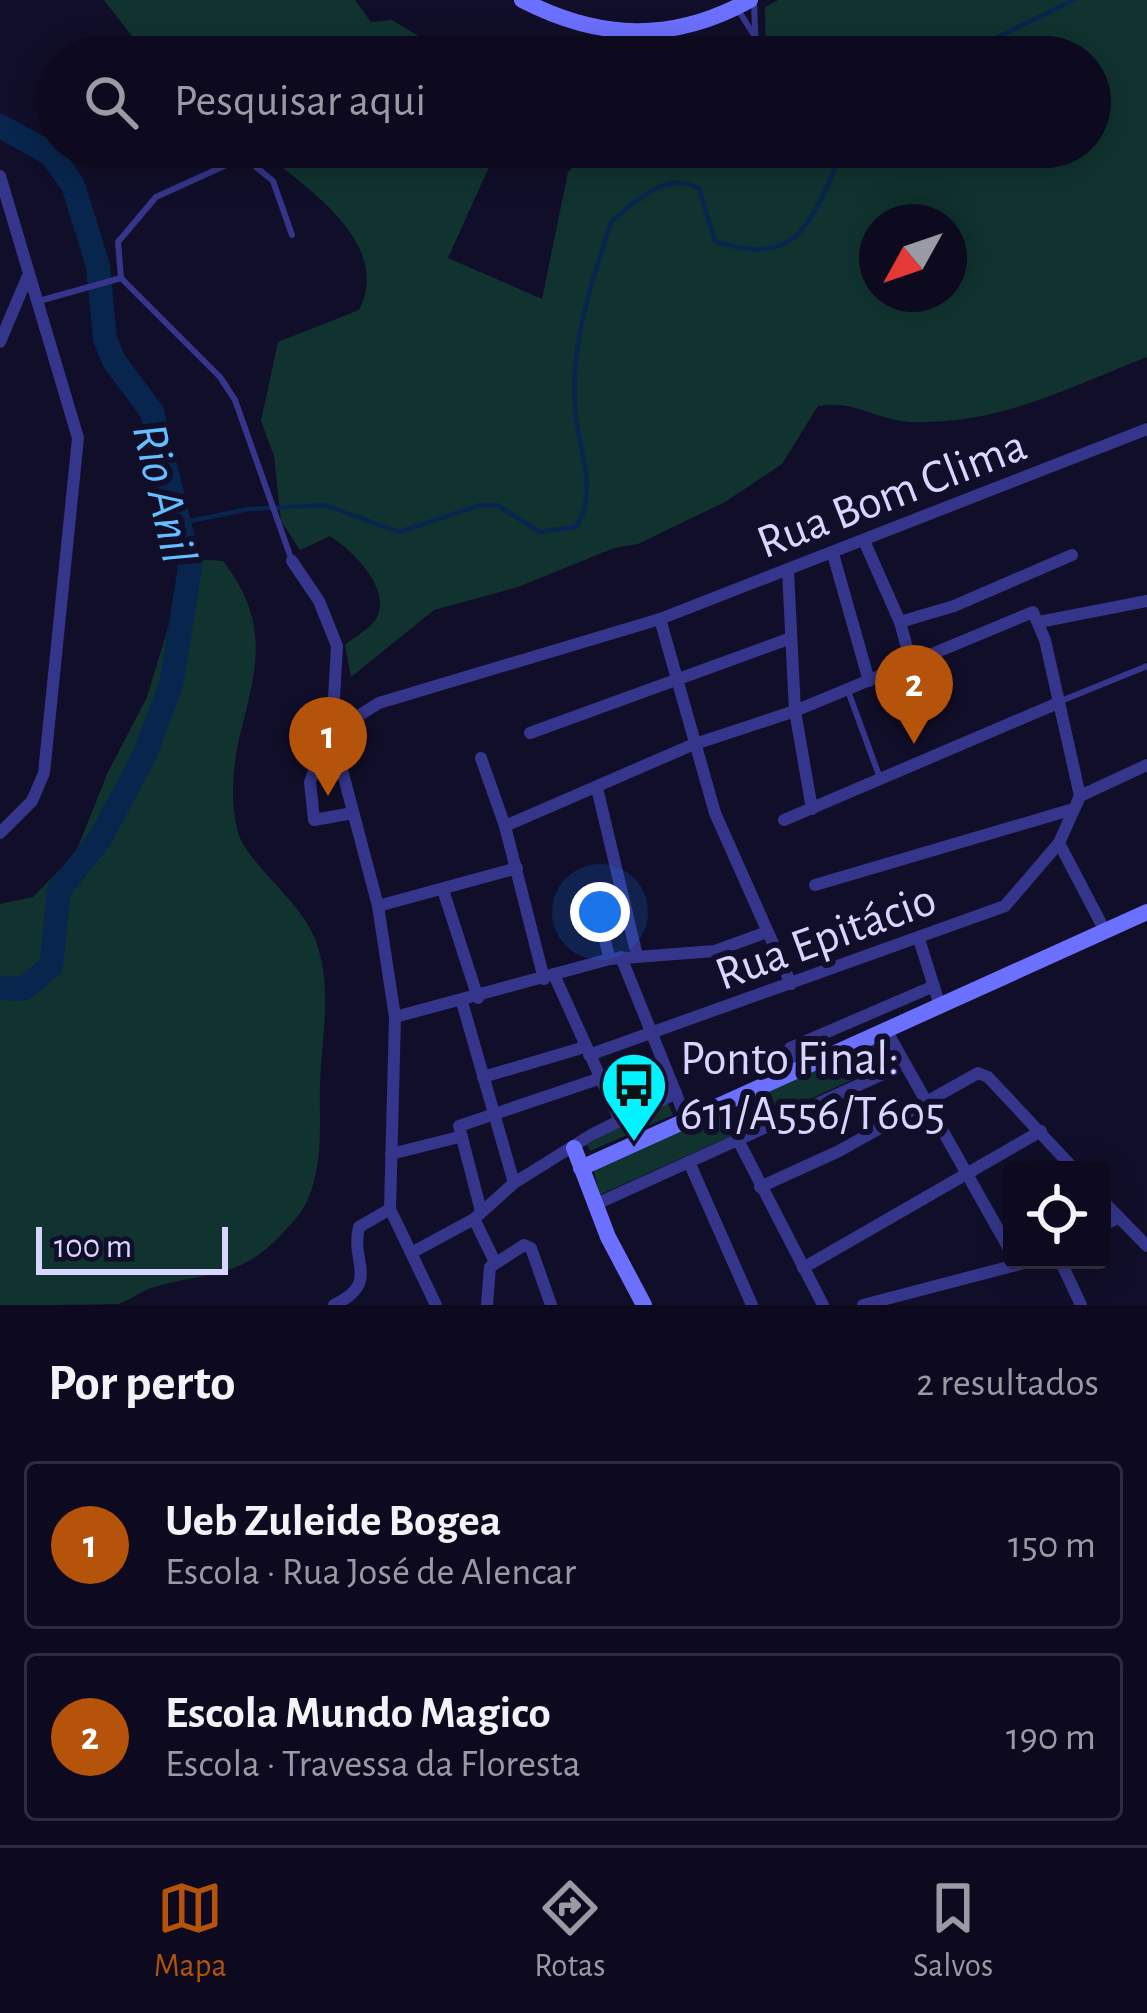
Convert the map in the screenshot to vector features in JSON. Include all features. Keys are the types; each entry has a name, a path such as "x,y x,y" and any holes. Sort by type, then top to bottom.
{"street":[{"path":"522,0 569,20 639,35 746,2"},
{"path":"0,176 72,412 79,467 44,773 32,801 0,833"},
{"path":"0,341 28,277"},
{"name":"Rua Bom Clima","path":"332,732 398,695 660,620 1147,429"},
{"path":"865,543 900,622 911,663"},
{"path":"833,554 869,681"},
{"path":"900,622 954,606 1072,555"},
{"path":"292,561 319,601 337,646 332,732 378,906 395,1017 390,1209 436,1305"},
{"path":"788,571 795,711 812,809"},
{"path":"1040,622 1147,602"},
{"path":"503,820 598,788 692,745 847,691 1027,612 1036,614 1040,622 1080,796"},
{"path":"660,620 692,745 734,868 790,984"},
{"path":"530,734 791,638"},
{"path":"784,820 1058,703"},
{"path":"332,732 310,782 311,816 321,822 353,813"},
{"path":"481,758 549,978 620,1121"},
{"path":"1106,931 1059,843 1080,796 1147,765"},
{"path":"598,788 637,956"},
{"path":"815,885 1070,810"},
{"name":"Rua Epitácio","path":"483,1077 722,1011 1005,906 1059,843"},
{"path":"378,906 517,868"},
{"path":"443,890 478,998"},
{"path":"581,1168 1147,912"},
{"path":"598,916 687,1120"},
{"path":"395,1017 615,958 715,952 766,932"},
{"path":"919,939 940,1006"},
{"path":"799,1070 790,1048 934,986"},
{"path":"462,1002 514,1183"},
{"path":"850,1022 859,1043"},
{"path":"886,1030 1003,1238"},
{"path":"594,1205 905,1064"},
{"path":"760,1187 839,1151 982,1073 1067,1161"},
{"path":"495,1262 478,1215 460,1124 601,1078"},
{"path":"413,1252 478,1215 514,1183 676,1093"},
{"path":"740,1096 756,1132"},
{"path":"803,1268 1041,1131"},
{"path":"391,1154 459,1137"},
{"path":"738,1140 824,1305"},
{"path":"574,1148 594,1205 644,1305"},
{"path":"689,1162 752,1305"},
{"path":"334,1305 352,1296 360,1282 359,1227 390,1209"},
{"path":"1111,1210 1147,1246"},
{"path":"1111,1222 1118,1218"},
{"path":"487,1305 487,1274 495,1262 524,1245 531,1248 551,1305"},
{"path":"863,1305 1003,1264"},
{"path":"1064,1269 1081,1305"}],"lane":[{"path":"746,2 756,36"},
{"path":"746,2 756,36"},
{"path":"220,168 156,197 118,242 121,278 220,377 235,400 272,519 292,561"},
{"path":"257,168 273,182 292,235"},
{"path":"36,302 121,278"},
{"path":"1058,703 1147,666"},
{"path":"847,691 880,778"}],"green space":[{"path":"104,0 355,0 371,22 392,20 418,36 132,36"},
{"path":"778,0 1147,0 1147,357 1034,402 978,417 916,422 844,406 818,406 782,464 725,502 638,544 614,548 518,587 434,610 351,677 345,645 376,619 380,607 375,583 359,561 330,536 300,550 281,521 274,456 261,421 278,342 359,310 367,285 364,261 338,217 282,168 489,168 448,258 542,299 572,168 1111,168 1111,36 766,36 765,7"},
{"path":"189,559 223,561 245,597 254,630 255,661 236,756 237,829 250,854 307,924 324,974 320,1142 313,1185 303,1209 281,1235 235,1268 151,1288 118,1304 0,1305 0,904 33,897 75,854 108,772 147,697"},
{"path":"880,1040 892,1062 761,1121 751,1098"},
{"path":"668,1103 673,1115 590,1151 587,1144"},
{"path":"734,1107 744,1130 599,1195 594,1170"}],"waterway":[{"path":"1000,36 1074,0"},
{"name":"Rio Anil","path":"0,126 36,146"},
{"name":"Rio Anil","path":"0,988 23,989 51,966 59,890 100,839 145,754 171,685 190,568 152,412 114,361 105,339 98,266 73,185 61,168"},
{"path":"181,523 248,509 325,505 399,532 480,505 497,505 540,532 576,527 587,484 575,408 576,361 584,314 611,222 652,191 686,184 699,188 715,241 770,248 802,229 836,168"}],"place":[{"name":"Escola Mundo Magico","path":"914,744"},
{"name":"Ueb Zuleide Bogea","path":"328,796"},
{"name":"Ponto Final: 611/A556/T605","path":"634,1144"}]}
